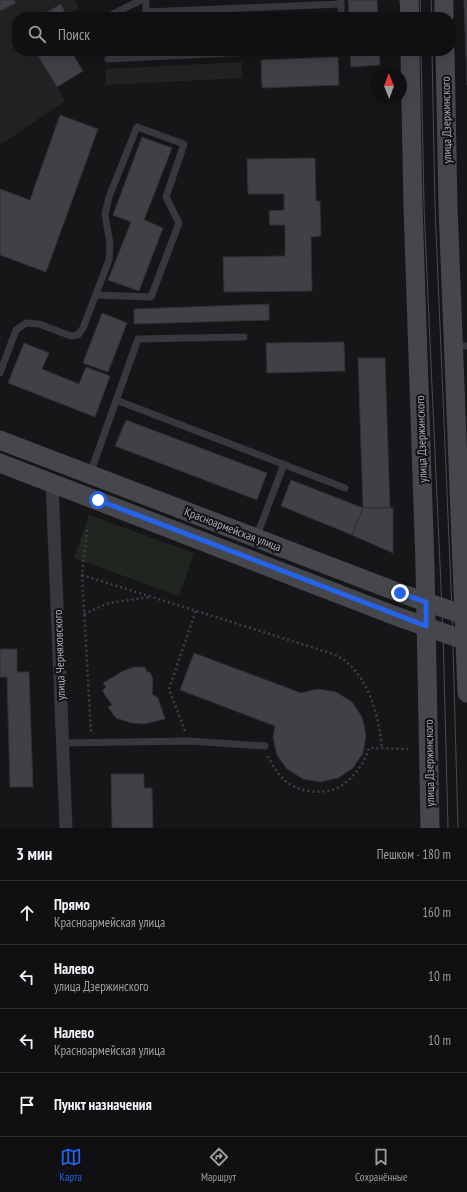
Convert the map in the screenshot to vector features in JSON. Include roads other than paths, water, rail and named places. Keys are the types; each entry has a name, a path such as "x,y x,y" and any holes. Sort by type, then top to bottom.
{"street":[{"path":"410,0 410,12"},
{"path":"444,0 444,12"},
{"name":"улица Дзержинского","path":"410,56 413,215 426,602 430,828"},
{"name":"улица Дзержинского","path":"445,56 448,207 460,346 467,693"},
{"name":"Красноармейская улица","path":"0,440 56,473 426,626 466,640"},
{"name":"Красноармейская улица","path":"0,463 56,473 90,474 256,538 466,616"},
{"name":"улица Черняховского","path":"56,473 62,743 66,828"}],"lane":[{"path":"117,12 141,0"},
{"path":"146,0 146,12"},
{"path":"178,12 341,2"},
{"path":"108,59 133,56"},
{"path":"0,373 4,352 16,330 26,324 39,324 71,336 78,335 83,328 109,260 110,244 105,214 109,197 137,127 184,144 166,197 179,223 151,297 96,295"},
{"path":"90,474 138,339 244,337"},
{"path":"116,400 345,488"},
{"path":"256,538 284,464"},
{"path":"62,743 189,741 265,746"}],"tram line":[{"path":"420,0 421,12"},
{"path":"431,0 432,12"},
{"path":"421,56 424,207 443,632 448,828"},
{"path":"432,56 435,207 452,611 458,828"}]}
